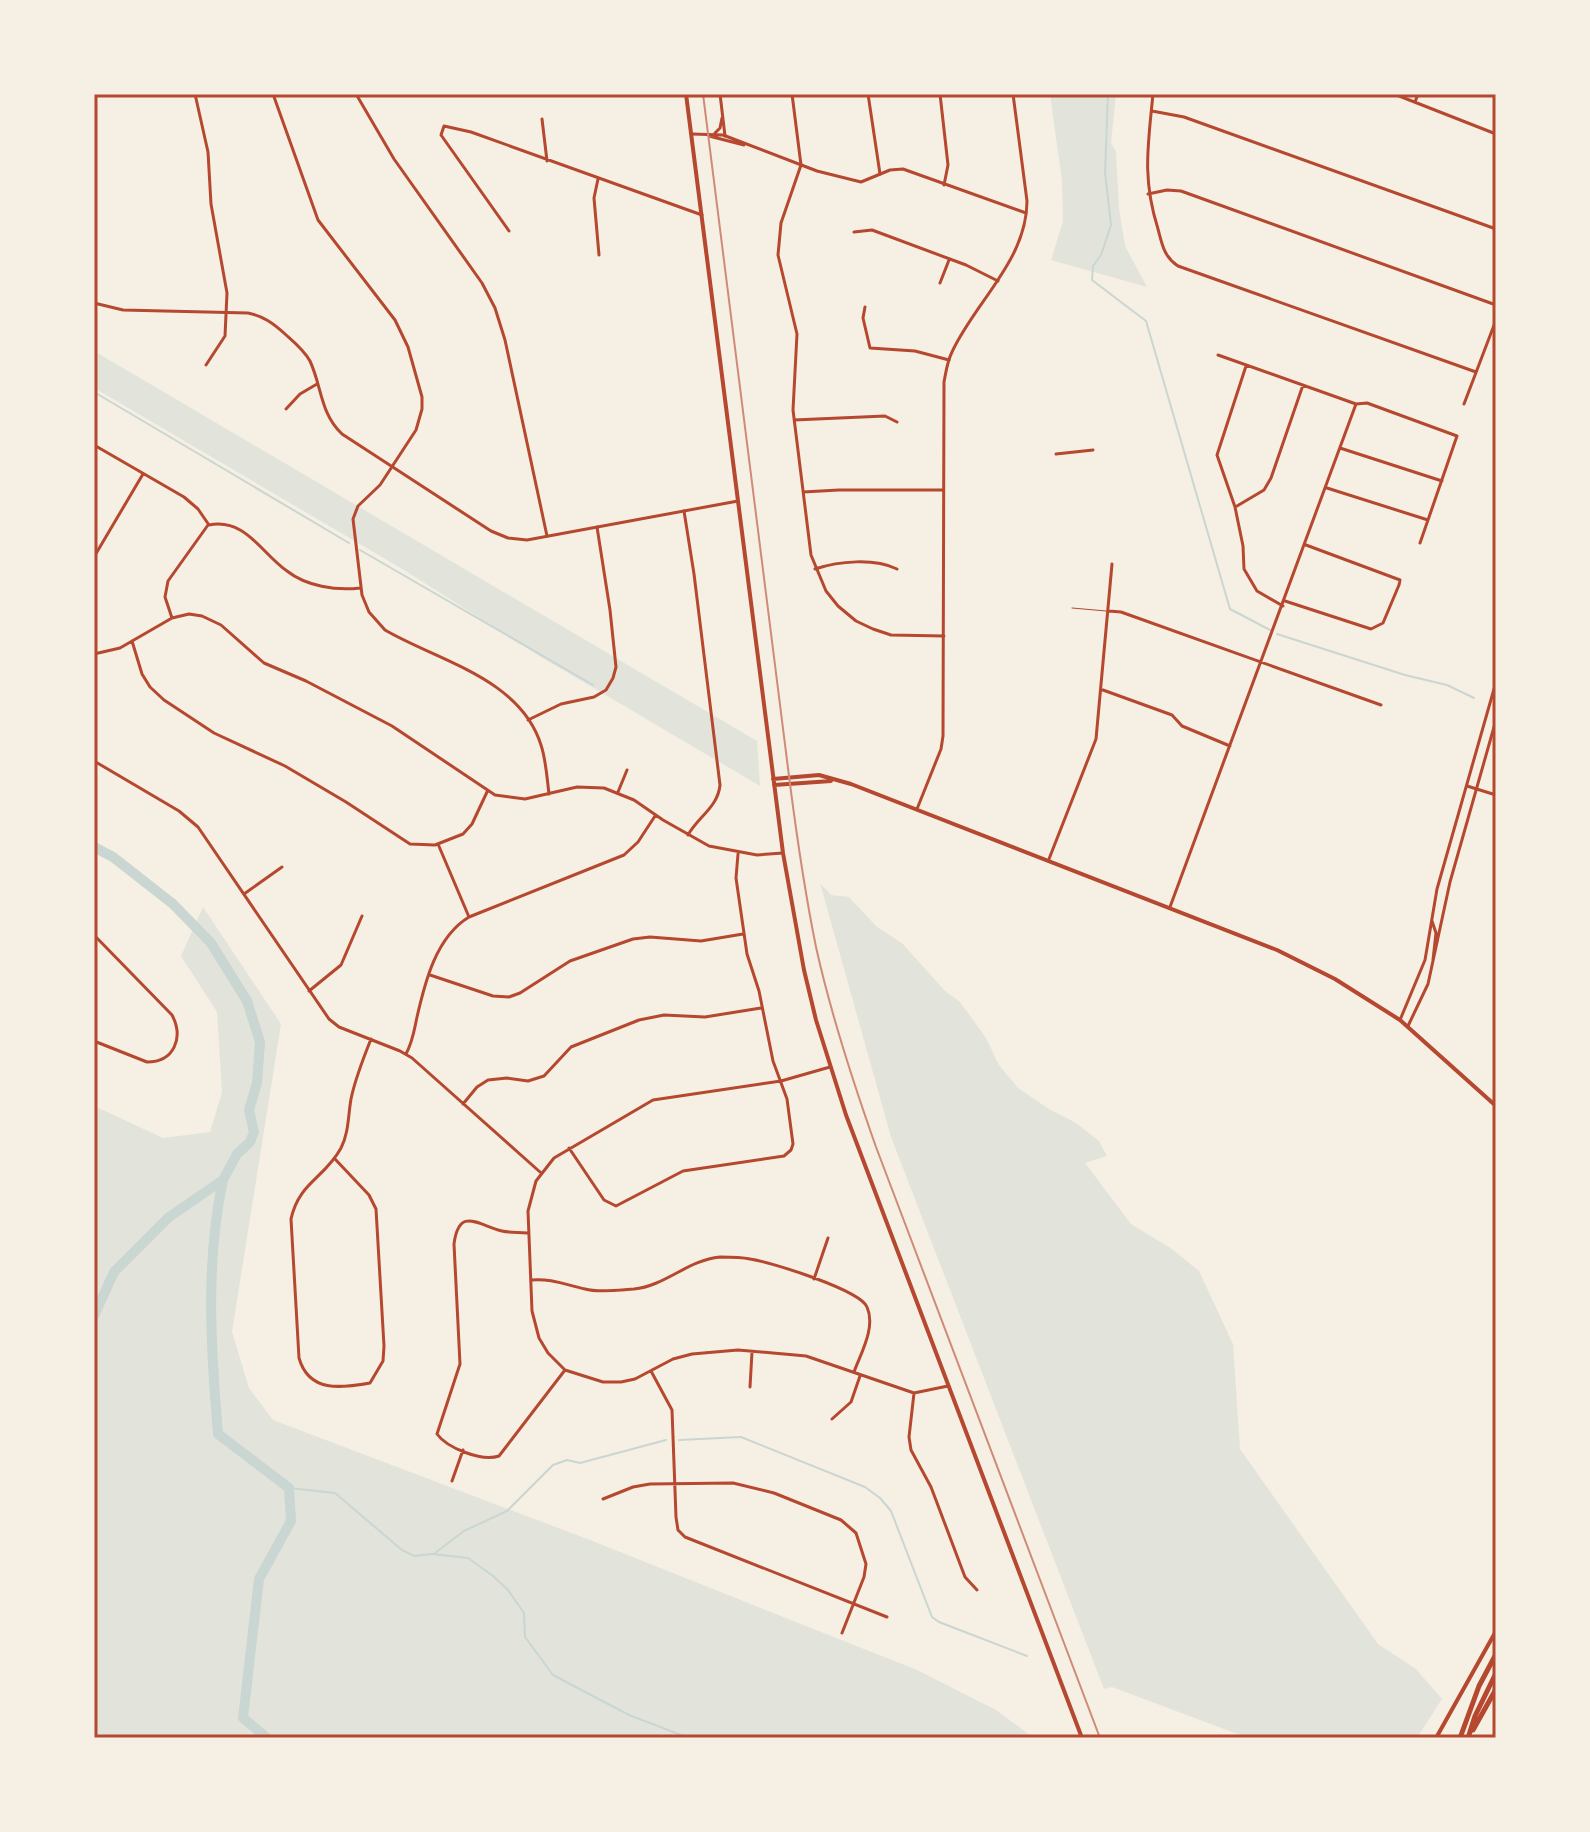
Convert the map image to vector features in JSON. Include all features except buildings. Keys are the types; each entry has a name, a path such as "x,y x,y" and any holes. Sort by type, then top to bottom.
{"highway":[{"path":"1460,1738 1479,1686 1496,1654"},
{"path":"1468,1738 1496,1673"},
{"path":"1468,1738 1496,1689"}],"main road":[{"path":"686,94 773,782 804,970 830,1067 1082,1738"},
{"path":"773,782 838,781 1049,859 1317,969 1408,1026 1496,1106"},
{"path":"1436,1738 1496,1631"}],"street":[{"path":"195,94 208,152 211,204 225,273 228,312 225,336 206,365"},
{"path":"273,94 318,220 328,237 390,311 408,347 422,397 416,430 380,485 358,506 353,519 361,588 369,612 385,630 485,680 512,700 541,744 549,794"},
{"path":"356,94 394,159 471,267 495,308 505,340 547,536"},
{"path":"720,94 725,136"},
{"path":"792,94 801,165 781,223 778,246 779,264 797,334 794,420 811,555 815,569 832,599 864,625 901,636 944,636"},
{"path":"868,94 880,174"},
{"path":"940,94 948,165 944,185"},
{"path":"917,809 941,749 943,392 949,360 1008,265 1026,213 1013,94"},
{"path":"1153,94 1148,194 1165,254 1178,266 1476,372"},
{"path":"1394,94 1496,134"},
{"path":"1415,102 1418,94"},
{"path":"1152,111 1184,117 1496,229"},
{"path":"708,135 720,128 723,115"},
{"path":"542,119 547,161"},
{"path":"509,231 441,135 441,128 447,125 702,215"},
{"path":"715,133 834,177 861,182 900,169 1026,213"},
{"path":"692,134 748,145"},
{"path":"598,179 594,198 599,255"},
{"path":"1148,194 1181,191 1496,305"},
{"path":"854,232 872,230 998,281"},
{"path":"940,283 949,259"},
{"path":"94,303 123,310 256,314 278,327 305,354 325,414 335,428 499,535 527,540 738,501"},
{"path":"865,307 863,318 870,348 915,351 949,360"},
{"path":"1464,404 1496,320"},
{"path":"1218,355 1457,436 1420,543"},
{"path":"1246,366 1217,455 1235,507 1244,569 1257,591 1283,606"},
{"path":"286,409 300,394 317,384"},
{"path":"1235,507 1264,490 1271,478 1303,385"},
{"path":"1170,907 1356,404"},
{"path":"794,420 885,416 897,422"},
{"path":"94,445 191,503 209,525"},
{"path":"1340,448 1442,481"},
{"path":"1056,454 1093,450"},
{"path":"94,557 143,473"},
{"path":"1327,488 1428,520"},
{"path":"803,492 944,490"},
{"path":"684,511 720,785 716,803 699,818 688,835"},
{"path":"172,618 165,597 168,581 209,525 223,524 245,532 292,575 334,589 361,588"},
{"path":"528,720 547,709 594,697 606,690 613,678 616,667 610,610 597,527"},
{"path":"1285,601 1371,629 1384,621 1400,580 1306,545"},
{"path":"815,569 843,563 883,564 897,569"},
{"path":"1049,859 1096,739 1112,564"},
{"path":"1109,611 1121,612 1381,705"},
{"path":"94,654 120,648 172,618 189,614 215,621 264,663 392,726 487,792 512,799 534,798 586,787 618,792 709,846 761,856 783,853"},
{"path":"132,641 142,674 164,700 214,733 285,766 403,841 424,846 438,844 469,829 487,792"},
{"path":"1400,1020 1419,979 1437,889 1496,682"},
{"path":"1102,689 1172,715 1182,726 1230,746"},
{"path":"1408,1026 1421,1003 1434,963 1450,882 1496,720"},
{"path":"94,761 192,821 333,1024 406,1054 541,1173"},
{"path":"618,792 627,770"},
{"path":"1467,786 1496,795"},
{"path":"406,1054 413,1040 430,975 446,936 469,917 616,860 638,842 656,815"},
{"path":"438,844 469,917"},
{"path":"569,1148 604,1200 616,1206 683,1171 784,1156 791,1150 793,1144 787,1099 773,1061 763,1008 743,934 736,878 738,852"},
{"path":"244,894 282,867"},
{"path":"309,991 341,965 362,916"},
{"path":"1432,921 1436,927 1434,963"},
{"path":"430,975 493,996 509,997 570,961 633,939 650,937 701,941 743,934"},
{"path":"94,935 172,1015 178,1033 170,1055 155,1062 147,1062 94,1041"},
{"path":"463,1104 482,1083 498,1079 539,1079 571,1047 639,1020 664,1015 705,1017 763,1008"},
{"path":"335,1159 369,1195 376,1209 384,1346 383,1361 370,1383 333,1388 307,1375 299,1358 291,1219 302,1191 335,1159 348,1128 354,1085 371,1039"},
{"path":"830,1067 781,1081 653,1100 554,1158 541,1173 529,1201 527,1233 534,1320 539,1338 548,1353 565,1370 593,1381 626,1382 673,1359 729,1350 806,1356 914,1393 948,1386"},
{"path":"527,1233 500,1231 468,1220 461,1224 455,1236 460,1364 437,1434 440,1439 463,1450 490,1459 503,1454 565,1370"},
{"path":"814,1279 828,1238"},
{"path":"531,1280 558,1281 591,1290 636,1289 694,1263 719,1257 750,1259 853,1293 865,1302 869,1310 870,1328 853,1373"},
{"path":"750,1387 752,1352"},
{"path":"651,1371 672,1410 678,1530 685,1537 887,1617"},
{"path":"832,1419 851,1402 860,1376"},
{"path":"914,1393 909,1437 911,1450 931,1487 965,1577 977,1590"},
{"path":"452,1481 463,1450"},
{"path":"603,1499 641,1485 743,1484 774,1493 847,1523 856,1533 866,1564 842,1633"}],"lane":[{"path":"1072,608 1109,611"}],"shaded area":[{"path":"1050,94 1116,94 1111,143 1116,152 1125,246 1147,287 1051,260 1063,221 1062,181"},
{"path":"94,351 757,741 760,786 541,657 404,570 94,388"},
{"path":"820,883 831,895 849,897 877,927 902,943 945,991 960,1002 986,1038 999,1065 1018,1088 1076,1123 1099,1141 1107,1156 1085,1163 1131,1224 1172,1249 1199,1271 1233,1344 1240,1449 1378,1644 1416,1669 1442,1699 1417,1738 1248,1738 1112,1687 1104,1689 891,1137"},
{"path":"203,907 281,1024 232,1332 249,1388 273,1420 590,1540 917,1670 996,1710 1034,1738 94,1738 94,1106 163,1138 210,1132 222,1092 217,1012 181,956"}],"waterway":[{"path":"1108,94 1105,172 1111,225 1101,255 1093,266 1092,280 1146,321 1230,609 1270,630"},
{"path":"94,392 349,543"},
{"path":"360,550 593,685"},
{"path":"1277,634 1405,675 1447,685 1474,698"},
{"path":"94,847 113,857 173,904 211,943 247,1001 260,1042 257,1083 249,1110 254,1132 250,1142 237,1154 223,1180 169,1217 114,1272 94,1316"},
{"path":"223,1180 212,1275 212,1339 218,1434 289,1488 291,1521 259,1579 243,1718 267,1738"},
{"path":"679,1440 741,1437 865,1487 891,1511 932,1617 1027,1656"},
{"path":"435,1553 464,1531 507,1511 553,1465 567,1460 580,1463 666,1440"},
{"path":"289,1488 335,1493 402,1550 414,1556 432,1554 468,1558 508,1590 524,1613 525,1637 553,1675 629,1715 689,1738"}],"railway":[{"path":"703,94 793,804 808,906 822,972 876,1147 1100,1738"}]}
